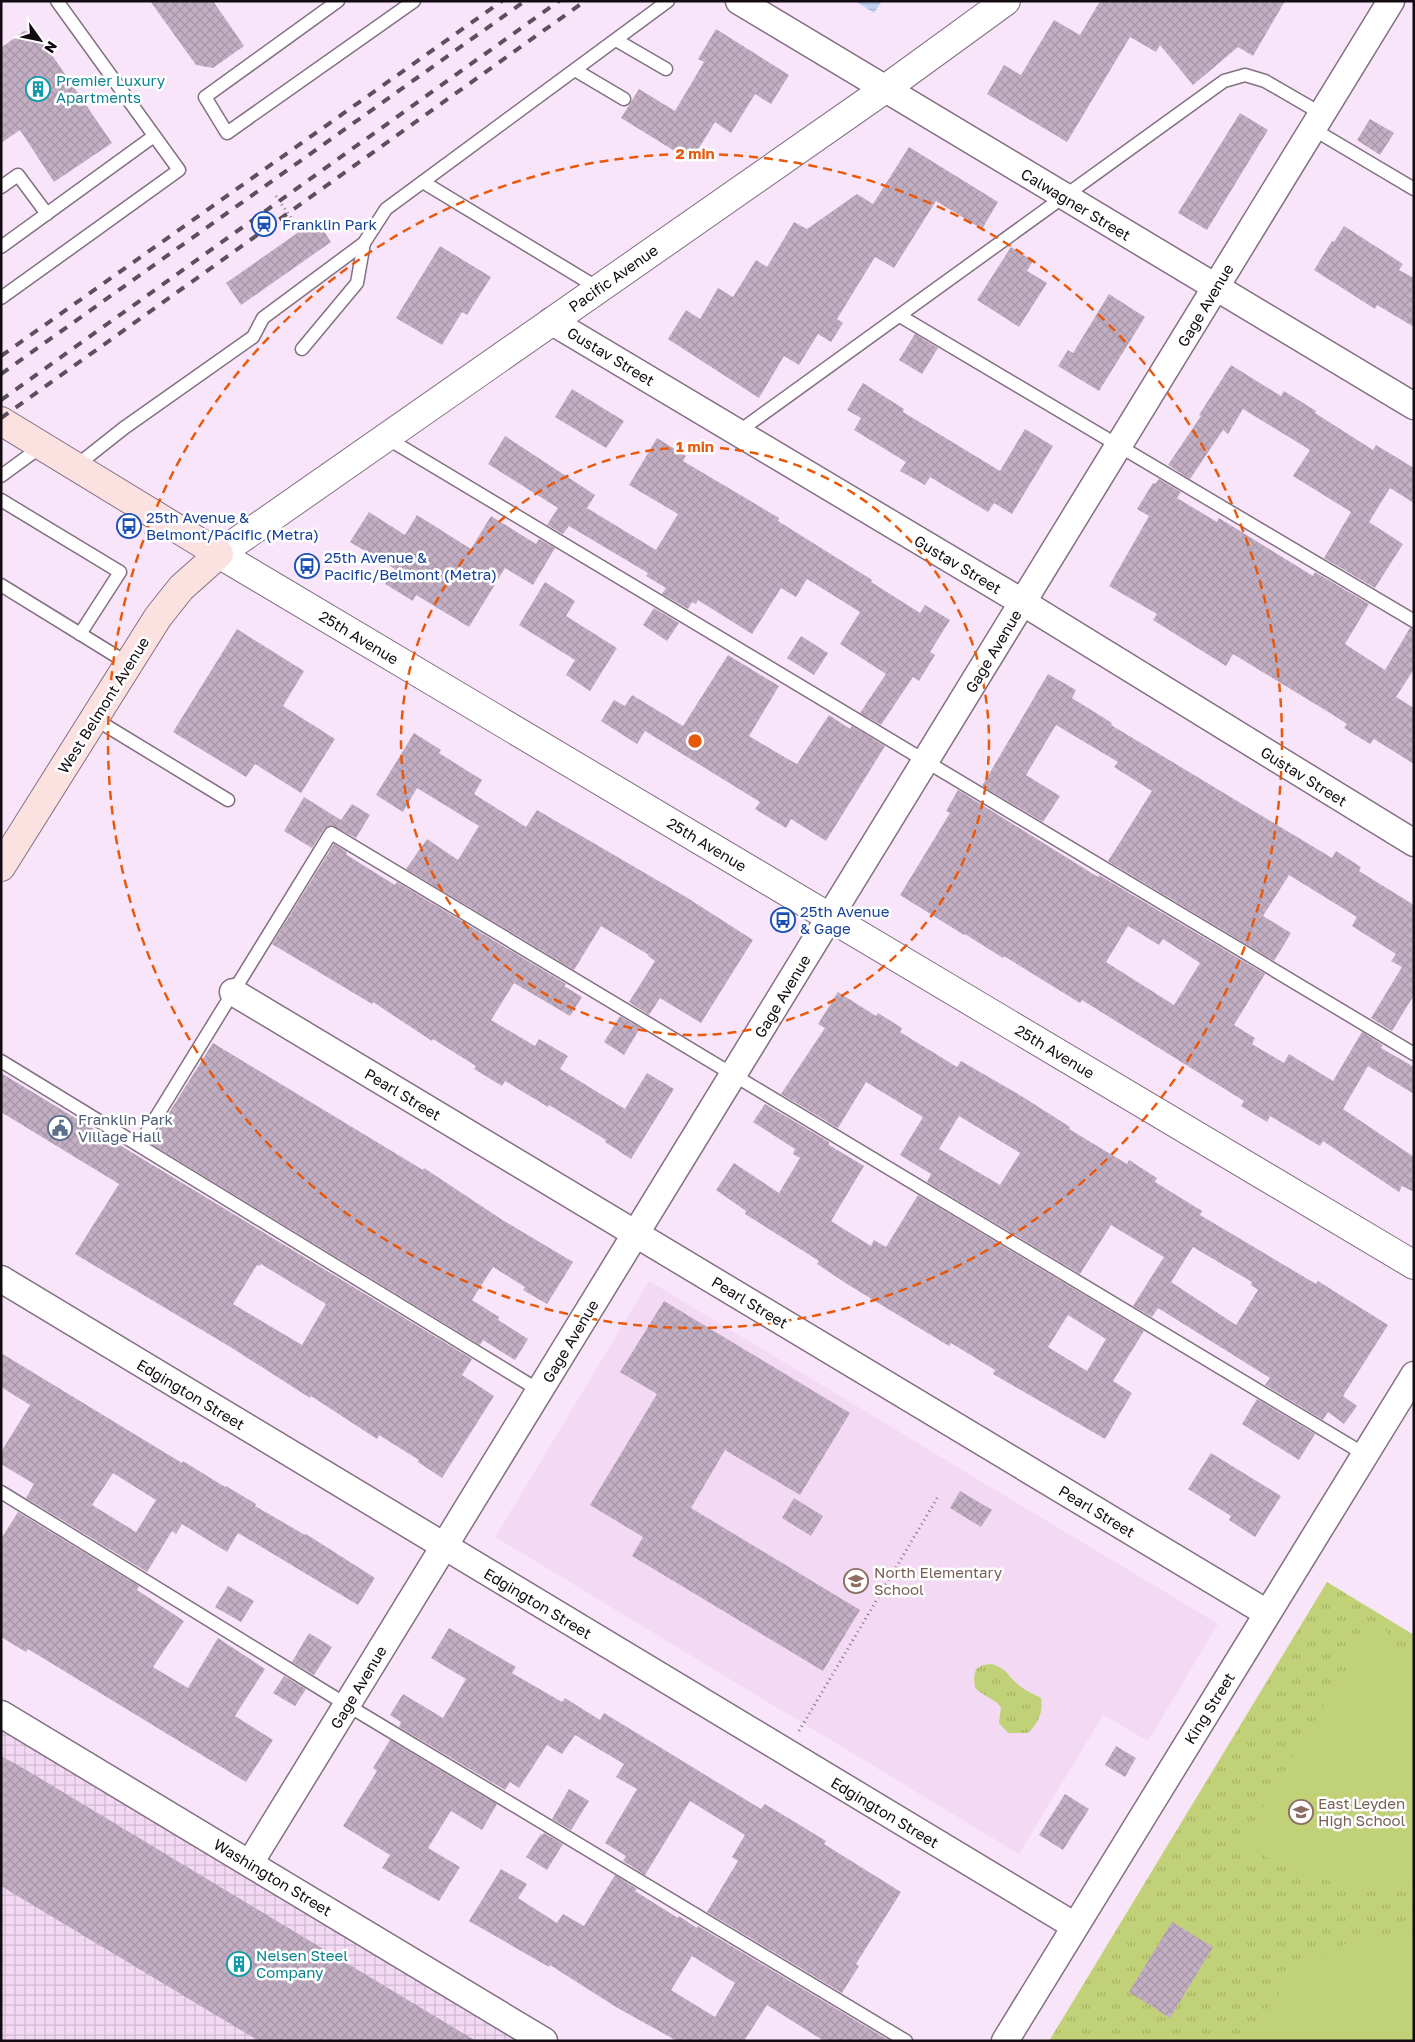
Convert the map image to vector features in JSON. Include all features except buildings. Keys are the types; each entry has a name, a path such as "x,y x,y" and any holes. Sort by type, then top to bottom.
{"main road":[{"name":"25th Avenue","path":"1,421 218,554"},
{"name":"West Belmont Avenue","path":"1,867 158,616 181,588 218,554"}],"street":[{"name":"Calwagner Street","path":"739,1 1064,198 1414,406"},
{"name":"Pacific Avenue","path":"218,554 551,320 885,90 1006,1"},
{"name":"Gage Avenue","path":"250,1863 1391,1"},
{"name":"Gustav Street","path":"551,320 1022,602 1414,844"},
{"name":"25th Avenue","path":"218,554 1414,1265"},
{"name":"Pearl Street","path":"233,992 1267,1613"},
{"name":"Edgington Street","path":"1,1279 1075,1926"},
{"name":"King Street","path":"1005,2041 1414,1375"},
{"name":"Washington Street","path":"1,1714 544,2041"}],"lane":[{"path":"1,298 179,170 57,1"},
{"path":"338,1 205,97 227,133 414,1"},
{"path":"76,466 124,428 253,337 263,318 364,243 386,209 668,1"},
{"path":"616,40 666,69"},
{"path":"575,70 624,100"},
{"path":"738,432 1224,81 1245,75 1265,81 1317,122 1414,189"},
{"path":"1,248 154,136"},
{"path":"1,187 18,175 47,214"},
{"path":"423,182 598,288"},
{"path":"302,349 357,283 364,243"},
{"path":"900,316 1414,621"},
{"path":"385,437 1414,1054"},
{"path":"1,476 42,446"},
{"path":"1,500 120,572 80,634"},
{"path":"1,586 129,664"},
{"path":"94,719 228,800"},
{"path":"139,1145 331,833 1364,1454"},
{"path":"1,1061 540,1391"},
{"path":"1,1492 347,1705 906,2041"}],"path":[{"path":"276,196 291,218"},
{"path":"786,1752 939,1495"}],"shaded area":[{"name":"North Elementary School","path":"649,1281 1218,1624 1148,1741 1103,1715 1019,1854 495,1537"},
{"path":"1,1728 523,2041 1,2041"}],"green space":[{"name":"East Leyden High School","path":"1327,1582 1414,1635 1414,2041 1049,2041"},
{"path":"1385,1628 1396,1649 1414,1660 1414,1879 1390,1884 1367,1885 1345,1884 1324,1880 1283,1865 1241,1843 1351,1660 1352,1639"},
{"path":"992,1664 1005,1671 1022,1688 1041,1698 1039,1717 1028,1733 1008,1733 999,1723 1001,1707 975,1688 974,1678 976,1669 983,1665"},
{"path":"1373,1936 1414,1936 1414,2041 1245,2041 1282,1991 1314,1962 1350,1942"}],"water":[{"path":"855,1 882,1 874,13"}],"railway":[{"path":"1,356 502,1"},
{"path":"1,374 525,1"},
{"path":"1,400 559,1"},
{"path":"1,418 585,1"}],"place":[{"name":"Premier Luxury Apartments","path":"38,89"},
{"name":"Franklin Park","path":"264,224"},
{"name":"25th Avenue & Belmont/Pacific (Metra)","path":"129,526"},
{"name":"25th Avenue & Pacific/Belmont (Metra)","path":"307,566"},
{"name":"25th Avenue & Gage","path":"783,920"},
{"name":"Franklin Park Village Hall","path":"60,1128"},
{"name":"North Elementary School","path":"856,1581"},
{"name":"East Leyden High School","path":"1301,1812"},
{"name":"Nelsen Steel Company","path":"239,1964"}]}
